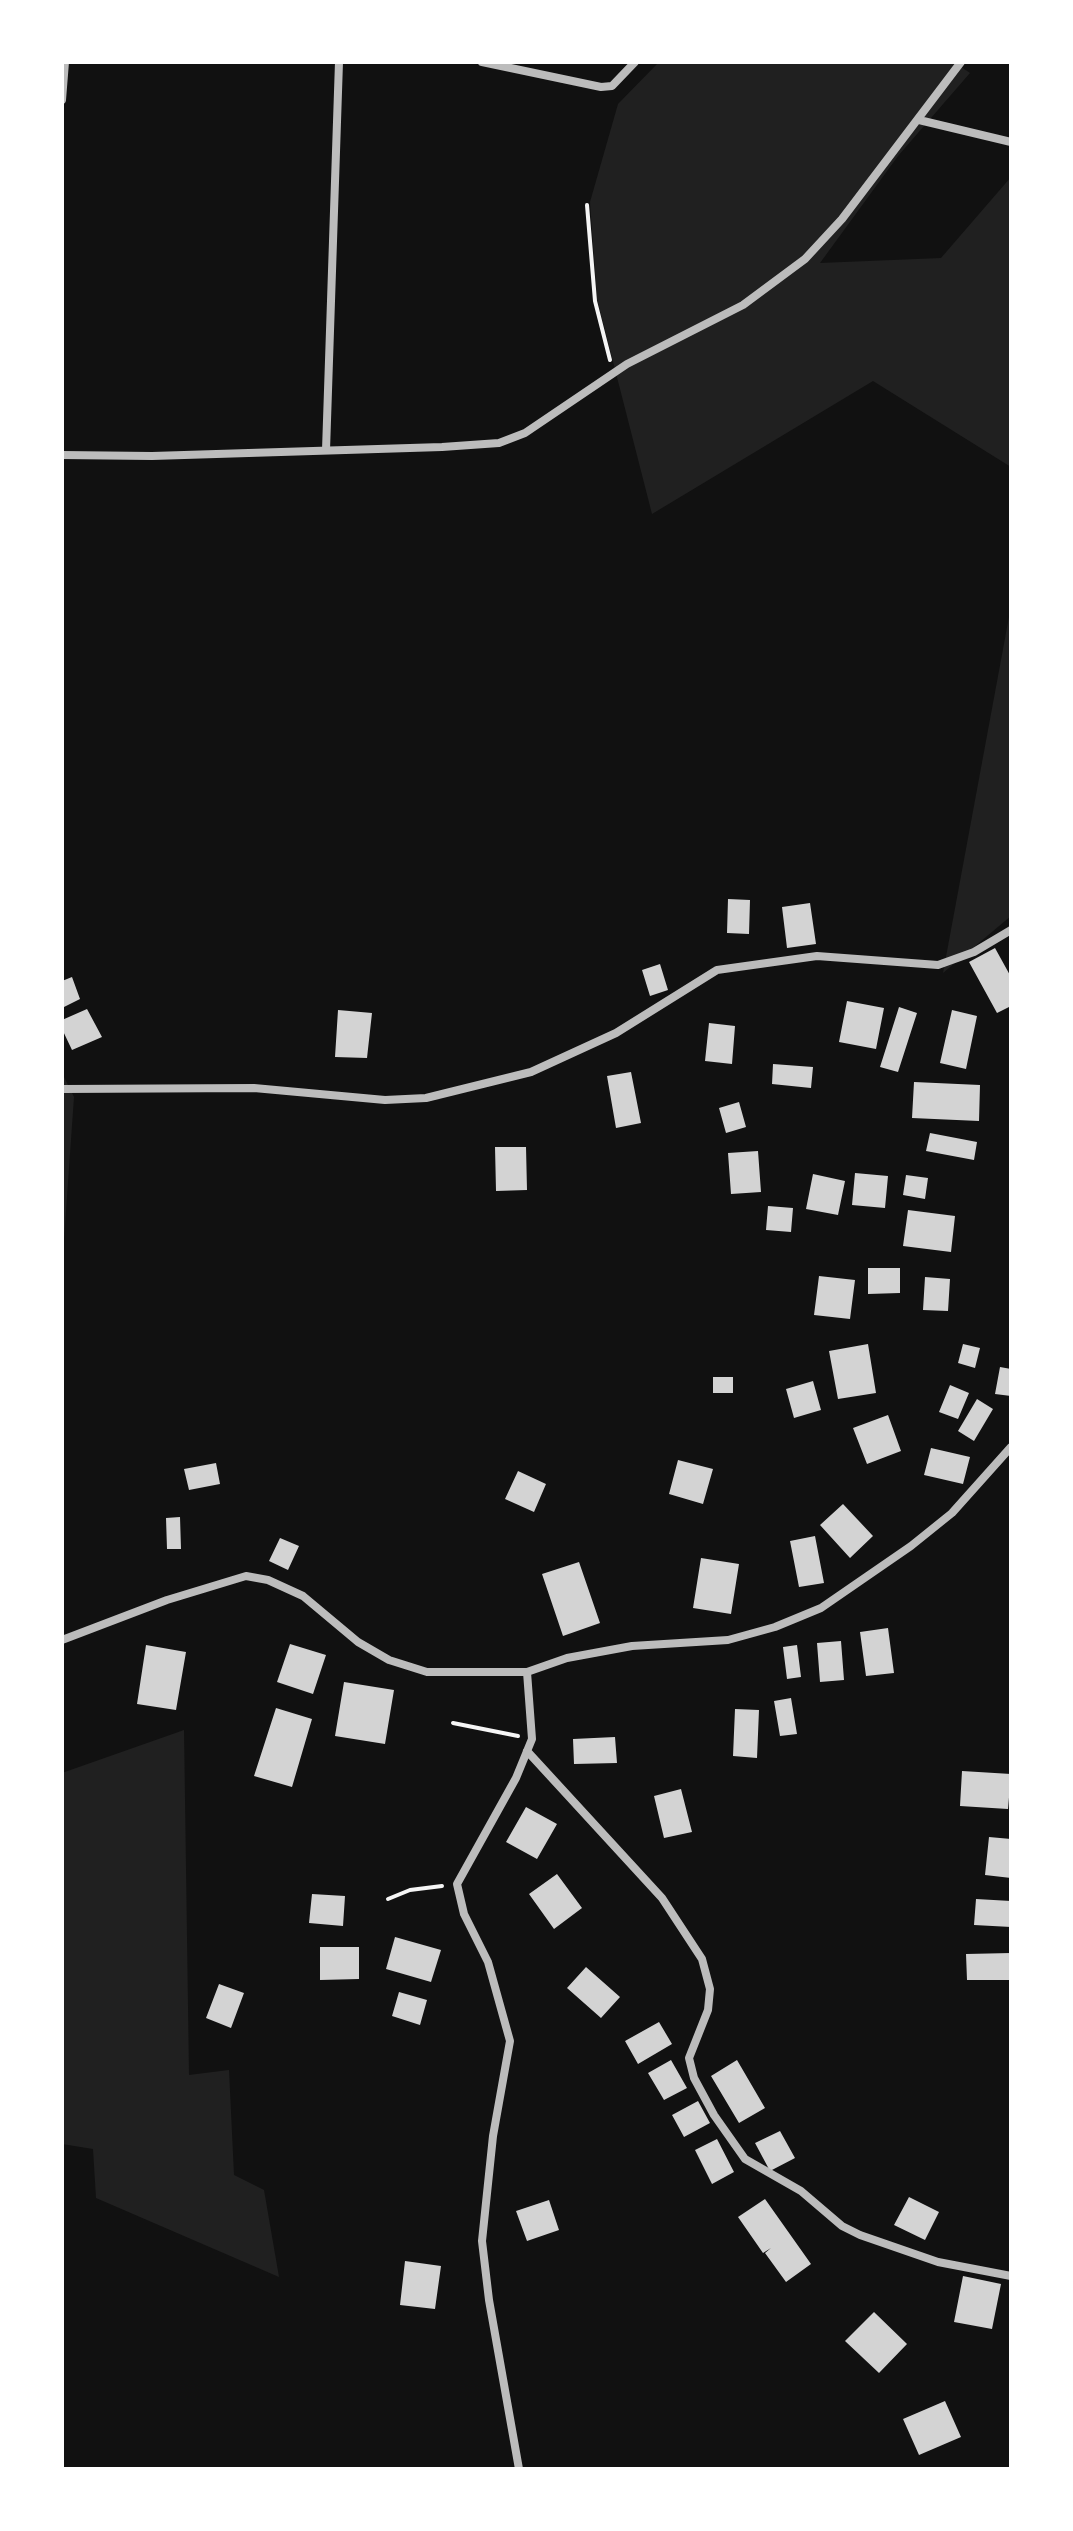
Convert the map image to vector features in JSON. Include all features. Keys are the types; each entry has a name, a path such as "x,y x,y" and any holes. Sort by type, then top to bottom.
{"street":[{"path":"62,100 65,62"},
{"path":"326,450 339,62"},
{"path":"482,62 601,87 612,86 635,62"},
{"path":"62,455 499,443 525,433 613,374 743,305 787,274 842,219 961,62"},
{"path":"919,120 1011,142"},
{"path":"62,1089 254,1088 385,1100 426,1098 531,1072 616,1033 717,970 817,956 938,965 974,952 1011,930"},
{"path":"62,1640 167,1600 246,1576 268,1580 303,1596 358,1642 389,1660 427,1672 527,1672 567,1658 617,1648 728,1640 775,1627 821,1608 911,1546 952,1513 1011,1447"},
{"path":"519,2469 489,2300 482,2241 493,2136 510,2041 493,1976 464,1914 457,1884 532,1739 532,1702 527,1672"},
{"path":"527,1751 662,1898 702,1959 710,1989 708,2010 689,2058 694,2078 714,2115 745,2159 801,2191 842,2226 860,2235 938,2262 1011,2276"}],"path":[{"path":"587,205 595,301 613,374"},
{"path":"453,1723 532,1739"},
{"path":"388,1899 410,1890 457,1884"}],"shaded area":[{"path":"659,62 954,62 970,73 898,156 820,263 941,258 1011,177 1011,467 873,381 652,514 597,299 590,202 618,104"},
{"path":"1011,606 1011,916 943,973"},
{"path":"62,1073 74,1097 62,1268"},
{"path":"184,1730 189,2075 229,2070 234,2175 264,2190 279,2277 96,2198 93,2149 62,2144 62,1773"}],"building":[{"path":"728,899 750,900 749,934 727,933"},
{"path":"810,903 816,944 787,948 782,907"},
{"path":"995,948 1011,977 1011,1006 997,1013 969,962"},
{"path":"660,964 668,990 650,996 642,970"},
{"path":"72,977 80,999 62,1008 62,981"},
{"path":"847,1001 884,1008 876,1049 839,1042"},
{"path":"899,1007 917,1013 898,1072 880,1067"},
{"path":"87,1009 102,1037 72,1050 62,1029 62,1020"},
{"path":"338,1010 372,1013 367,1058 335,1057"},
{"path":"952,1010 977,1016 966,1069 940,1063"},
{"path":"709,1023 735,1026 732,1064 705,1061"},
{"path":"773,1064 813,1067 811,1088 772,1084"},
{"path":"631,1072 641,1123 616,1128 607,1076"},
{"path":"914,1082 980,1085 979,1121 912,1118"},
{"path":"739,1102 746,1127 726,1133 719,1108"},
{"path":"930,1133 977,1142 974,1160 926,1151"},
{"path":"495,1147 526,1147 527,1190 496,1191"},
{"path":"758,1151 761,1192 731,1194 728,1153"},
{"path":"855,1173 888,1176 885,1208 852,1205"},
{"path":"813,1174 845,1181 838,1215 806,1209"},
{"path":"906,1175 928,1178 925,1199 903,1195"},
{"path":"768,1206 793,1208 791,1232 766,1230"},
{"path":"908,1210 955,1216 951,1252 903,1246"},
{"path":"868,1268 900,1268 900,1293 868,1294"},
{"path":"819,1276 855,1280 850,1319 814,1315"},
{"path":"925,1277 950,1279 948,1311 923,1310"},
{"path":"868,1344 876,1393 838,1399 829,1351"},
{"path":"963,1344 980,1348 975,1368 958,1363"},
{"path":"1000,1367 1011,1369 1011,1396 995,1394"},
{"path":"713,1377 733,1377 733,1393 713,1393"},
{"path":"813,1381 821,1410 794,1418 786,1389"},
{"path":"950,1385 969,1393 958,1419 939,1412"},
{"path":"977,1399 993,1409 974,1441 958,1431"},
{"path":"888,1415 901,1451 867,1464 853,1428"},
{"path":"931,1448 970,1457 963,1484 924,1475"},
{"path":"678,1460 713,1469 703,1504 669,1494"},
{"path":"216,1463 220,1484 189,1490 184,1469"},
{"path":"518,1471 546,1484 534,1512 505,1499"},
{"path":"843,1504 873,1536 850,1558 820,1525"},
{"path":"180,1517 181,1549 167,1549 166,1518"},
{"path":"815,1536 824,1583 799,1587 790,1541"},
{"path":"280,1538 299,1546 288,1570 269,1561"},
{"path":"701,1558 739,1564 731,1614 693,1608"},
{"path":"579,1562 600,1623 563,1636 542,1574"},
{"path":"888,1628 894,1673 866,1676 860,1632"},
{"path":"841,1641 844,1680 820,1682 817,1643"},
{"path":"290,1644 326,1655 313,1694 277,1682"},
{"path":"146,1645 186,1652 176,1710 137,1704"},
{"path":"797,1645 801,1677 787,1679 783,1647"},
{"path":"344,1682 394,1690 385,1744 335,1736"},
{"path":"791,1698 797,1734 780,1736 774,1701"},
{"path":"276,1708 312,1719 292,1787 254,1776"},
{"path":"735,1709 759,1710 757,1758 733,1756"},
{"path":"615,1737 617,1763 574,1764 573,1739"},
{"path":"962,1771 1011,1774 1008,1809 960,1806"},
{"path":"681,1789 692,1832 664,1838 654,1796"},
{"path":"526,1807 557,1824 537,1859 506,1842"},
{"path":"989,1837 1011,1839 1011,1878 985,1875"},
{"path":"557,1874 582,1908 554,1929 529,1894"},
{"path":"312,1894 345,1896 343,1926 309,1923"},
{"path":"976,1899 1011,1901 1011,1927 974,1925"},
{"path":"395,1937 441,1950 431,1982 386,1969"},
{"path":"320,1947 359,1947 359,1979 320,1980"},
{"path":"1011,1953 1011,1980 967,1980 966,1954"},
{"path":"586,1967 620,1997 601,2018 567,1988"},
{"path":"219,1984 244,1993 231,2028 206,2018"},
{"path":"399,1992 427,2000 420,2025 392,2016"},
{"path":"659,2022 672,2044 638,2064 625,2041"},
{"path":"671,2060 687,2088 664,2100 648,2073"},
{"path":"737,2060 765,2108 739,2123 711,2076"},
{"path":"698,2101 710,2123 684,2137 672,2115"},
{"path":"780,2131 795,2158 770,2171 755,2143"},
{"path":"717,2139 734,2172 712,2184 695,2150"},
{"path":"909,2197 939,2212 925,2240 894,2225"},
{"path":"765,2199 811,2264 786,2282 765,2253 771,2248 763,2253 738,2217"},
{"path":"549,2200 559,2230 527,2241 516,2211"},
{"path":"405,2261 441,2266 435,2309 400,2305"},
{"path":"963,2276 1001,2284 992,2329 954,2322"},
{"path":"874,2312 907,2344 879,2373 845,2341"},
{"path":"945,2401 961,2437 919,2455 903,2419"}]}
